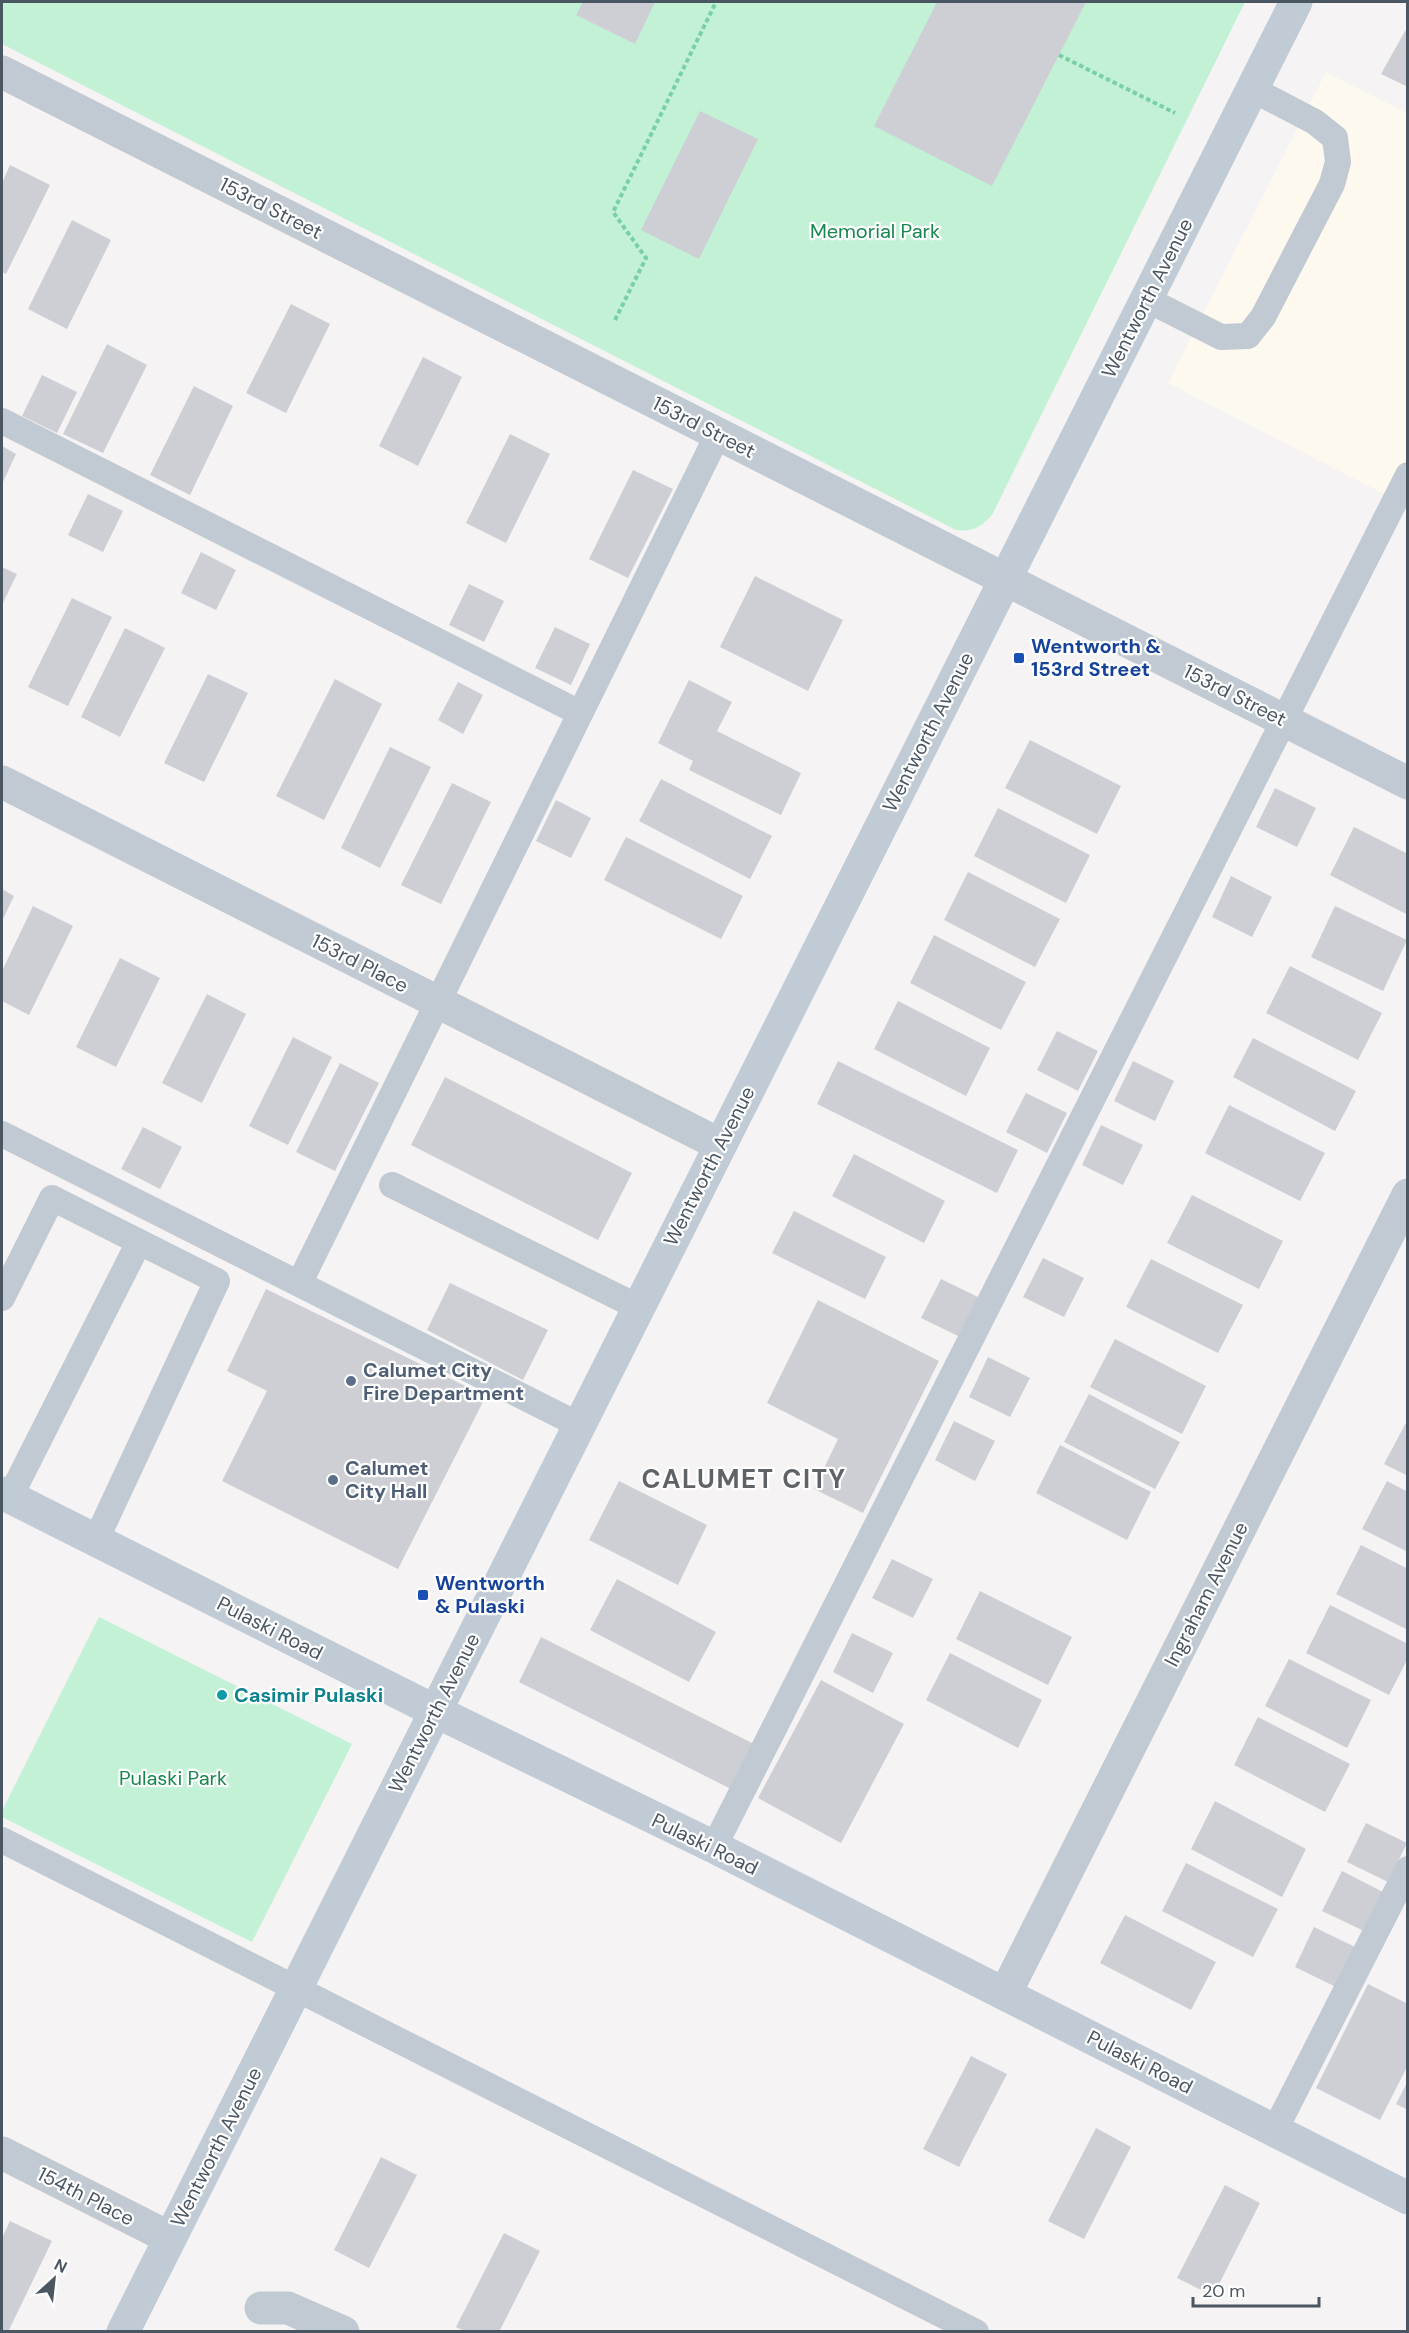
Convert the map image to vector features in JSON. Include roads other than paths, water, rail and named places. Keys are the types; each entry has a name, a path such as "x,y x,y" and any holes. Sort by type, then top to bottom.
{"street":[{"name":"Wentworth Avenue","path":"123,2331 1296,2"},
{"name":"153rd Street","path":"2,72 1407,783"},
{"name":"153rd Place","path":"2,782 719,1144"},
{"name":"Ingraham Avenue","path":"1005,1994 1407,1195"},
{"name":"Pulaski Road","path":"6,1495 435,1711 714,1847 1407,2198"},
{"name":"154th Place","path":"2,2153 170,2238"},
{"path":"261,2308 288,2308 343,2331"}],"lane":[{"path":"1146,299 1221,337 1248,336 1263,317 1332,184 1338,162 1335,138 1315,122 1252,89"},
{"path":"2,421 580,713"},
{"path":"299,1284 718,434"},
{"path":"714,1847 1407,476"},
{"path":"2,1134 579,1425"},
{"path":"392,1185 638,1307"},
{"path":"2,1298 52,1198 217,1281 96,1540"},
{"path":"6,1495 139,1242"},
{"path":"2,1840 976,2331"},
{"path":"1275,2130 1407,1869"}],"place":[{"name":"Wentworth & 153rd Street","path":"1019,658"},
{"name":"Calumet City Fire Department","path":"351,1381"},
{"name":"Calumet City Hall","path":"333,1480"},
{"name":"Wentworth & Pulaski","path":"423,1595"},
{"name":"Casimir Pulaski","path":"222,1695"}],"district":[{"name":"CALUMET CITY","path":"744,1479"}],"park label":[{"name":"Memorial Park","path":"875,231"},
{"name":"Pulaski Park","path":"173,1778"}]}
